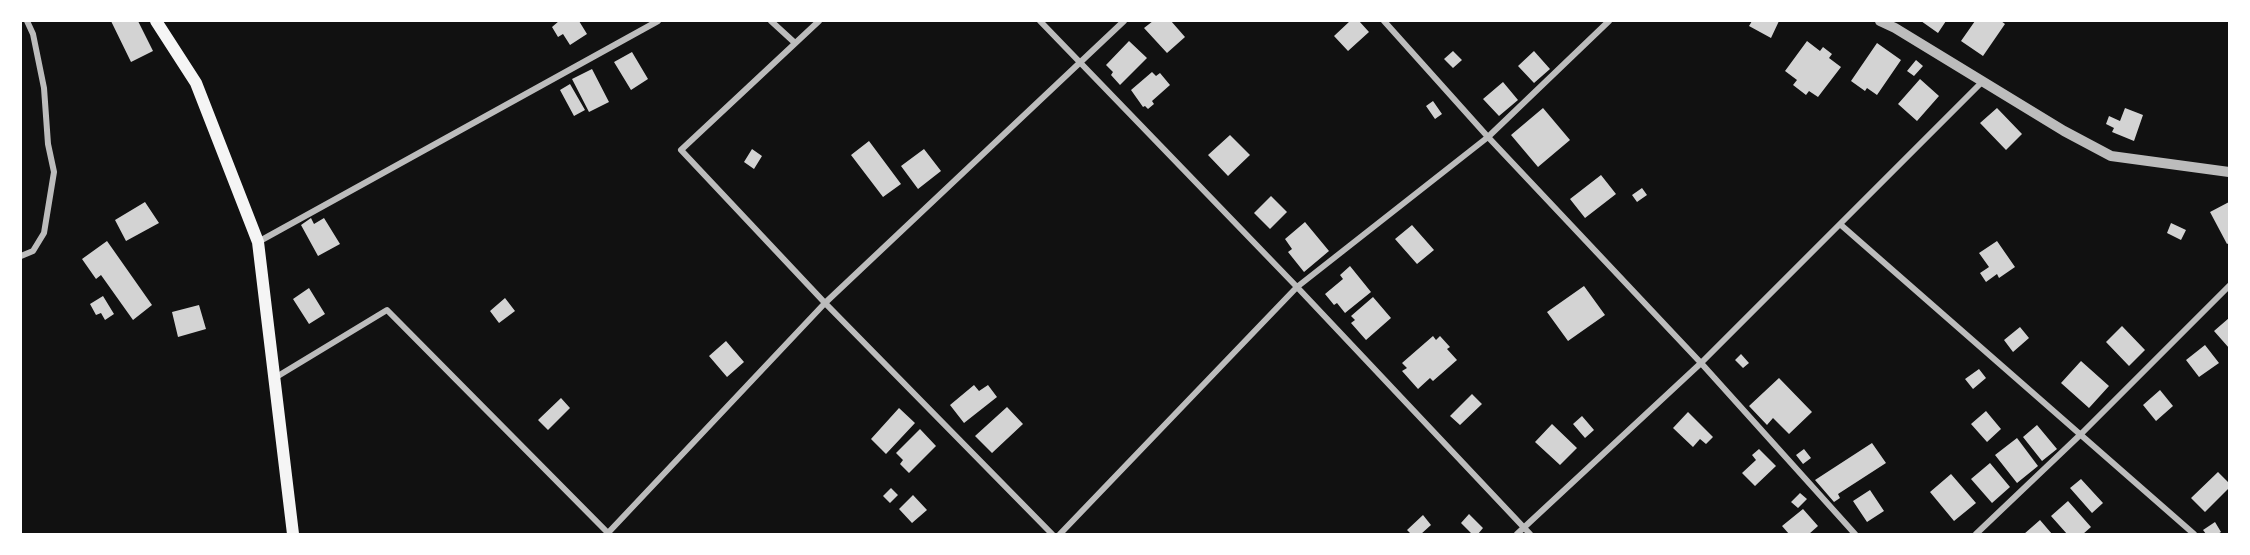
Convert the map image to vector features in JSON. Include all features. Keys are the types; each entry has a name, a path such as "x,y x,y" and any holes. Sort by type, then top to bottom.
{"main road":[{"path":"156,21 196,83 258,242 293,534"}],"street":[{"path":"21,256 33,251 44,232 54,172 48,144 44,88 33,34 27,21"},
{"path":"258,242 658,21"},
{"path":"771,21 795,43"},
{"path":"819,21 681,150 825,303 1052,534"},
{"path":"1040,21 1079,64 1297,287 1530,534"},
{"path":"273,379 387,310 609,534 825,303 1124,21"},
{"path":"1384,21 1488,137 1701,363 1855,534"},
{"path":"1060,534 1297,287 1488,137 1609,21"},
{"path":"1880,21 1895,27 1982,82 2111,156 2229,172"},
{"path":"1517,534 1701,363 1982,82"},
{"path":"1841,225 2194,534"},
{"path":"1976,534 2080,435 2229,286"}],"building":[{"path":"111,21 138,21 153,51 131,62"},
{"path":"559,21 579,21 587,34 570,45 563,34 558,37 552,27"},
{"path":"1153,21 1171,21 1185,37 1167,53 1144,28"},
{"path":"1350,21 1359,21 1369,32 1348,51 1334,36"},
{"path":"1752,21 1779,21 1771,38 1749,26"},
{"path":"1921,21 1946,21 1938,33"},
{"path":"1975,21 2001,21 2005,24 1983,56 1961,41"},
{"path":"1129,41 1147,58 1120,85 1106,65"},
{"path":"1807,41 1820,51 1823,47 1832,54 1829,58 1841,67 1818,97 1809,91 1806,95 1793,85 1797,80 1785,71"},
{"path":"1877,43 1901,60 1877,95 1867,88 1865,91 1851,81"},
{"path":"1453,51 1462,60 1453,68 1444,59"},
{"path":"1534,51 1550,69 1534,83 1518,66"},
{"path":"632,52 648,79 631,90 614,62"},
{"path":"1916,60 1923,66 1914,76 1907,71"},
{"path":"592,69 609,102 589,112 572,79"},
{"path":"1152,72 1156,76 1160,73 1170,85 1152,101 1154,104 1148,109 1143,107 1131,90"},
{"path":"1920,79 1939,96 1917,121 1898,104"},
{"path":"1503,82 1518,100 1499,116 1483,99"},
{"path":"570,84 585,110 574,116 560,90"},
{"path":"1433,101 1442,114 1435,119 1426,106"},
{"path":"1543,108 1570,140 1538,167 1511,135"},
{"path":"1997,108 2022,134 2006,150 1980,123"},
{"path":"2125,108 2143,115 2134,141 2112,132 2114,128 2106,124 2109,116 2120,121"},
{"path":"1230,135 1250,155 1228,176 1208,155"},
{"path":"869,141 901,184 883,197 851,155"},
{"path":"752,149 762,156 754,169 744,162"},
{"path":"924,149 941,171 918,189 901,166"},
{"path":"1601,175 1616,194 1585,218 1570,199"},
{"path":"1642,188 1647,195 1637,202 1632,195"},
{"path":"1271,196 1287,212 1270,229 1254,213"},
{"path":"145,202 159,223 126,241 115,220"},
{"path":"2229,202 2229,243 2227,244 2210,212"},
{"path":"311,218 314,224 324,218 340,244 318,256 301,225"},
{"path":"1305,222 1329,251 1304,272 1288,252 1292,249 1285,239"},
{"path":"2171,223 2186,230 2181,240 2167,233"},
{"path":"1412,225 1434,250 1417,264 1395,239"},
{"path":"107,241 152,305 133,320 101,275 96,279 82,259"},
{"path":"1997,241 2015,267 1999,278 1997,274 1986,282 1980,273 1989,267 1979,253"},
{"path":"1350,266 1371,292 1345,313 1325,294 1343,279 1340,275"},
{"path":"1584,286 1605,315 1568,341 1547,312"},
{"path":"309,288 325,314 309,324 293,299"},
{"path":"103,296 114,314 105,320 101,313 96,315 90,304"},
{"path":"1373,297 1391,318 1366,340 1351,323 1355,320 1351,316"},
{"path":"505,298 515,311 499,323 490,311"},
{"path":"199,305 206,329 178,337 172,312"},
{"path":"2229,318 2229,348 2214,331"},
{"path":"2122,326 2145,350 2129,366 2106,342"},
{"path":"2020,327 2029,338 2013,352 2004,340"},
{"path":"1433,336 1436,340 1440,336 1450,347 1447,349 1457,360 1433,381 1430,378 1418,389 1402,371 1407,368 1402,363"},
{"path":"726,341 744,362 727,377 709,356"},
{"path":"2205,345 2219,363 2199,377 2186,360"},
{"path":"1741,354 1749,363 1743,368 1735,360"},
{"path":"2081,361 2109,386 2089,408 2061,383"},
{"path":"1979,369 1986,378 1973,389 1965,379"},
{"path":"1779,378 1812,412 1789,434 1773,418 1767,425 1749,406"},
{"path":"974,385 979,391 988,385 997,397 964,423 950,405"},
{"path":"2160,390 2173,406 2156,421 2143,405"},
{"path":"1472,394 1482,404 1460,425 1450,416"},
{"path":"561,398 570,408 548,430 538,420"},
{"path":"1007,407 1023,424 992,453 975,436"},
{"path":"899,408 915,423 886,454 871,439"},
{"path":"1986,411 2001,429 1987,442 1971,424"},
{"path":"1688,412 1713,437 1706,444 1700,439 1693,447 1673,428"},
{"path":"1582,416 1594,430 1585,438 1573,424"},
{"path":"1552,424 1577,448 1560,465 1535,442"},
{"path":"2037,425 2057,449 2042,461 2023,437"},
{"path":"920,429 936,446 909,473 900,464 903,460 896,453"},
{"path":"2017,438 2038,466 2017,483 1995,455"},
{"path":"1872,443 1886,463 1838,494 1840,498 1834,502 1815,480"},
{"path":"1759,449 1776,466 1755,486 1742,473 1756,460 1752,455"},
{"path":"1804,449 1811,458 1803,464 1796,455"},
{"path":"1990,463 2010,487 1992,503 1971,479"},
{"path":"2218,472 2229,483 2229,488 2205,512 2191,498"},
{"path":"1951,474 1976,503 1954,521 1930,492"},
{"path":"2081,479 2103,503 2092,513 2070,488"},
{"path":"891,488 898,495 890,503 883,496"},
{"path":"1870,490 1884,511 1867,522 1853,501"},
{"path":"1800,493 1807,499 1798,508 1791,502"},
{"path":"913,495 927,510 912,523 899,509"},
{"path":"2068,501 2091,527 2083,534 2067,534 2051,516"},
{"path":"1803,509 1818,526 1809,534 1789,534 1782,526"},
{"path":"1469,514 1483,528 1478,534 1472,534 1461,523"},
{"path":"1423,515 1431,525 1421,534 1411,534 1407,530"},
{"path":"2040,520 2052,534 2024,534"},
{"path":"2215,522 2221,532 2206,534 2203,530"}]}
